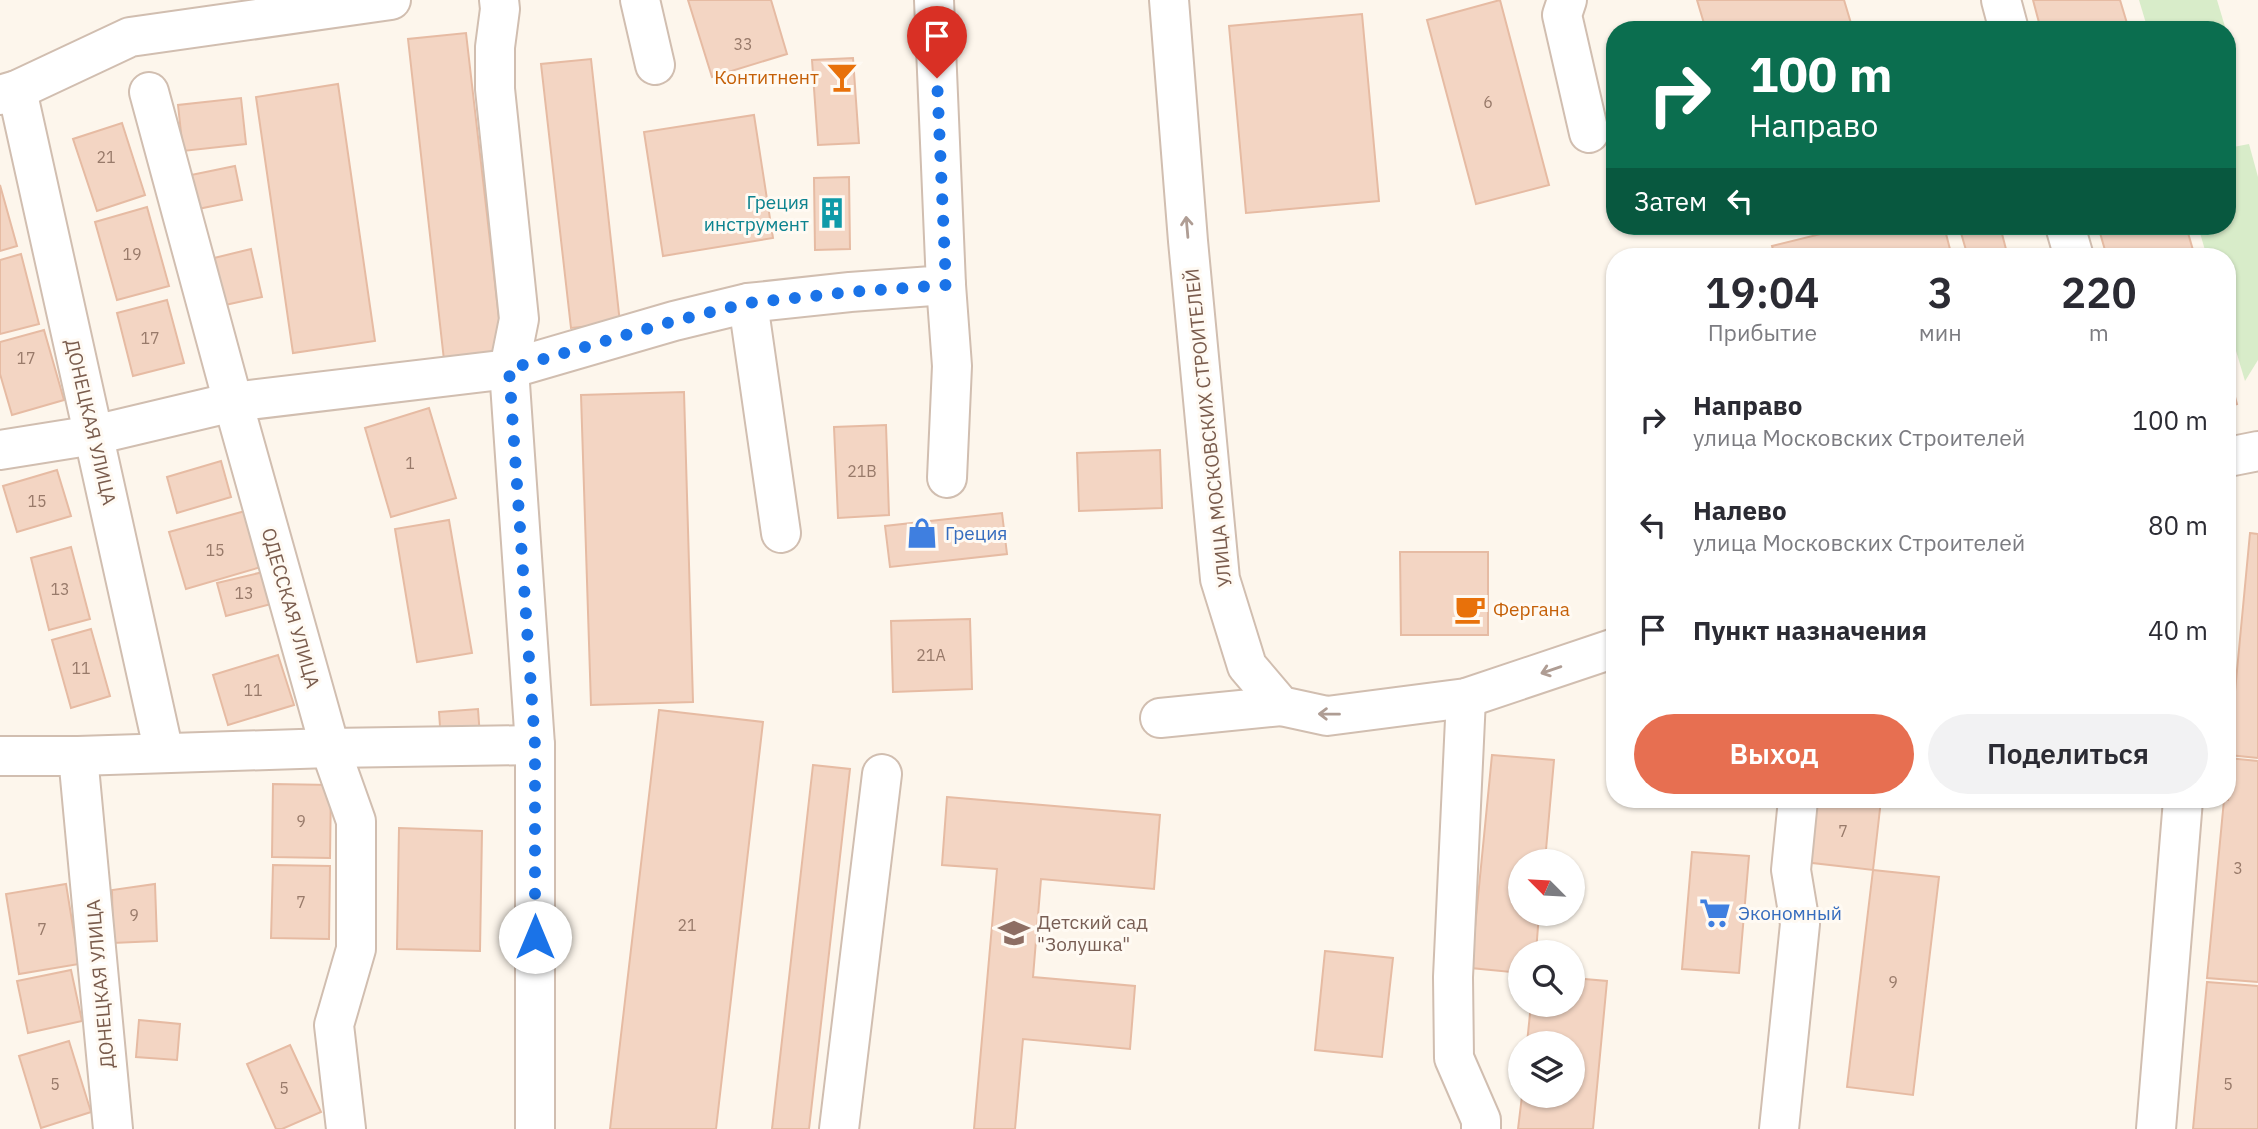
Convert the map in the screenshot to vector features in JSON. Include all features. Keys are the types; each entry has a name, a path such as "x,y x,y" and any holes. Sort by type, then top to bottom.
{"street":[{"path":"8,93 130,37 391,0"},
{"path":"499,0 495,89 519,319 509,369 535,745 535,1129"},
{"path":"640,0 655,65"},
{"path":"934,0 952,366 947,478"},
{"name":"УЛИЦА МОСКОВСКИХ СТРОИТЕЛЕЙ","path":"1169,0 1188,241 1220,579 1247,666 1281,706"},
{"path":"1567,0 1562,15 1589,133"},
{"path":"2001,0 2007,21"},
{"name":"ОДЕССКАЯ УЛИЦА","path":"149,92 330,748 356,821 356,949 334,1025 346,1129"},
{"name":"ДОНЕЦКАЯ УЛИЦА","path":"8,93 94,435 164,753"},
{"path":"0,450 94,435 233,402 509,369 674,321 748,303 946,285"},
{"path":"748,303 781,533"},
{"path":"2236,456 2258,452"},
{"path":"1160,718 1281,706 1327,716 1466,698 1606,651"},
{"path":"1466,698 1453,977 1454,1058 1481,1120 1481,1129"},
{"path":"0,756 535,745"},
{"name":"ДОНЕЦКАЯ УЛИЦА","path":"78,756 113,1129"},
{"path":"839,1129 883,774"},
{"path":"1779,1129 1800,924 1791,870 1797,808"},
{"path":"2156,1129 2182,808"}],"green space":[{"path":"2139,0 2217,0 2223,21 2145,21"},
{"path":"2249,144 2258,177 2258,360 2245,381 2236,351 2236,248 2204,248 2201,235 2236,235 2236,146"}],"building":[{"path":"688,0 771,0 787,54 712,77"},
{"path":"1500,0 1549,185 1476,204 1427,20"},
{"path":"1697,0 1844,0 1850,21 1703,21"},
{"path":"2033,0 2120,0 2126,21 2039,21"},
{"path":"1362,14 1379,201 1246,213 1229,26"},
{"path":"466,33 503,353 444,360 408,39"},
{"path":"853,58 859,143 818,145 812,60"},
{"path":"591,59 620,323 571,328 541,64"},
{"path":"338,84 375,341 293,353 256,97"},
{"path":"241,98 246,144 183,151 178,105"},
{"path":"754,115 773,238 663,256 644,132"},
{"path":"122,123 145,195 97,211 73,139"},
{"path":"235,166 242,200 198,209 191,175"},
{"name":"Греция инструмент","path":"849,177 850,249 815,250 814,178"},
{"path":"0,185 17,246 0,251"},
{"path":"147,207 169,286 117,300 95,222"},
{"path":"1817,235 1946,235 1950,248 1773,248"},
{"path":"1962,235 2002,235 2006,248 1965,248"},
{"path":"2101,235 2189,235 2192,248 2104,248"},
{"path":"251,249 262,297 225,305 214,258"},
{"path":"21,254 39,324 0,334 0,260"},
{"path":"167,300 184,363 133,376 117,313"},
{"path":"44,330 64,400 12,415 0,374 0,342"},
{"path":"684,392 693,702 591,705 581,395"},
{"path":"429,408 456,498 391,517 365,428"},
{"path":"886,425 889,515 838,518 834,427"},
{"path":"1160,450 1162,508 1079,511 1077,453"},
{"path":"221,461 231,497 177,513 167,477"},
{"path":"57,470 71,516 17,532 3,486"},
{"path":"245,511 261,567 186,589 169,532"},
{"path":"1002,513 1007,554 890,567 885,526"},
{"path":"449,520 472,653 417,662 395,529"},
{"path":"2250,533 2258,534 2258,758 2236,756 2236,681"},
{"path":"71,547 90,619 49,630 31,558"},
{"path":"1400,552 1488,552 1488,635 1401,635"},
{"path":"263,572 271,604 226,616 217,583"},
{"path":"970,619 972,689 893,692 891,621"},
{"path":"91,629 110,696 71,708 52,640"},
{"path":"278,655 294,705 228,725 213,675"},
{"path":"478,709 480,737 441,740 439,712"},
{"path":"659,710 763,722 716,1129 610,1129"},
{"path":"1492,755 1554,760 1546,849 1508,849 1508,926 1538,926 1537,940 1508,940 1508,972 1471,968"},
{"path":"2236,759 2258,761 2258,982 2207,978 2223,808 2236,808"},
{"path":"813,765 850,769 809,1129 772,1129"},
{"path":"273,784 331,785 330,858 272,857"},
{"name":"Детский сад \"Золушка\"","path":"947,797 1160,815 1154,889 1041,879 1033,977 1135,986 1130,1049 1023,1039 1015,1129 974,1129 997,869 942,865"},
{"path":"1811,808 1880,808 1873,870 1804,862"},
{"path":"399,828 482,831 480,951 397,949"},
{"name":"Экономный","path":"1692,852 1749,856 1739,973 1682,969"},
{"path":"273,865 330,866 329,939 271,938"},
{"path":"1873,870 1939,877 1913,1095 1847,1087"},
{"path":"66,884 79,964 19,974 6,894"},
{"path":"155,884 157,941 113,943 112,890"},
{"path":"1325,951 1393,958 1382,1057 1315,1050"},
{"path":"71,970 82,1021 28,1033 17,981"},
{"path":"1585,979 1607,981 1593,1129 1518,1129 1521,1108 1585,1108 1585,1031 1528,1031 1530,1017 1585,1017"},
{"path":"2207,982 2258,986 2258,1129 2193,1129"},
{"path":"139,1020 180,1024 177,1060 136,1057"},
{"path":"69,1041 91,1112 41,1128 19,1056"},
{"path":"290,1045 321,1112 282,1129 276,1129 247,1064"}],"place":[{"name":"Контитнент","path":"842,77"},
{"name":"Греция инструмент","path":"832,213"},
{"name":"Греция","path":"922,533"},
{"name":"Фергана","path":"1470,609"},
{"name":"Экономный","path":"1715,913"},
{"name":"Детский сад \"Золушка\"","path":"1014,933"}],"route":[{"path":"535,937 535,745 509,369 674,321 748,303 946,285 937,78"}]}
